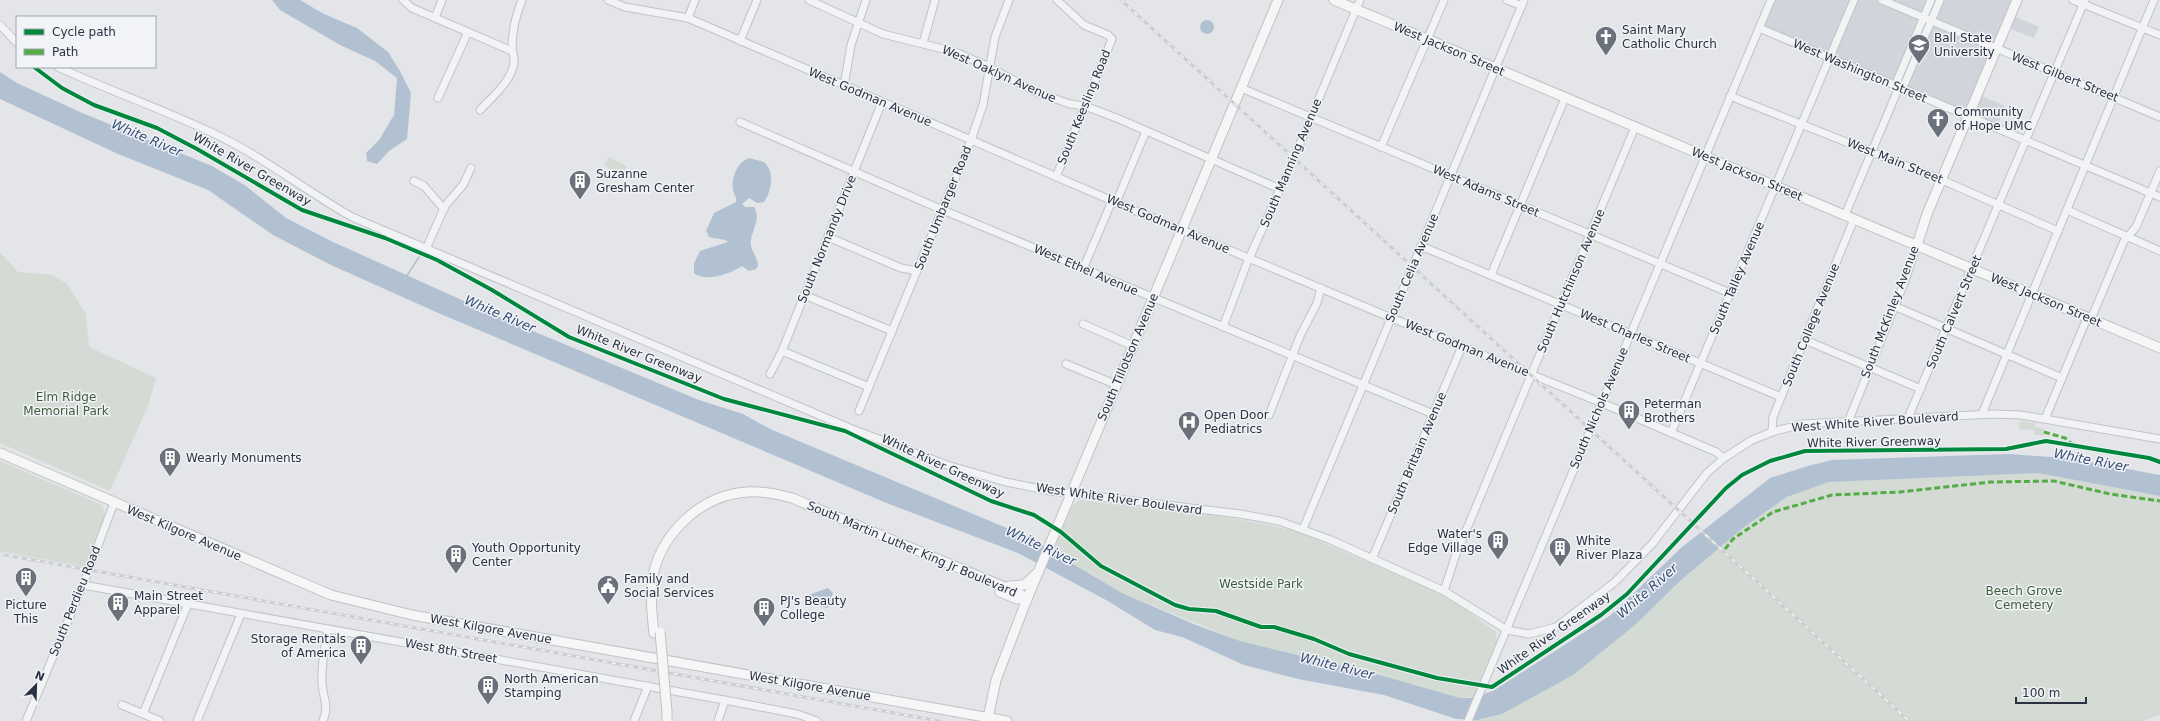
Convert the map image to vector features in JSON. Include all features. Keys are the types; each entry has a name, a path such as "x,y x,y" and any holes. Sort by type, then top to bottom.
{"main road":[{"name":"South Tillotson Avenue","path":"1032,581 1038,572 1278,0"},
{"name":"West Jackson Street","path":"1334,0 2160,348"},
{"name":"South McKinley Avenue","path":"1917,245 1921,229 2017,0"},
{"name":"West Kilgore Avenue","path":"0,453 344,600 412,615 1007,721"},
{"name":"South Martin Luther King Jr Boulevard","path":"664,716 657,633 652,607 653,580 659,558 669,539 684,520 702,507 724,496 746,492 767,492 792,498 1019,593 1027,599"},
{"name":"South Martin Luther King Jr Boulevard","path":"657,633 658,581 664,561 674,543 689,524 706,512 726,502 746,498 767,498 790,503 1017,599 1027,599"},
{"path":"988,718 996,680 1027,599 1032,581"},
{"path":"1000,585 1019,587 1032,581"}],"street":[{"path":"403,0 412,8 512,51"},
{"path":"435,18 442,0"},
{"path":"480,110 510,75 515,58 512,51 514,19 522,0"},
{"name":"West Godman Avenue","path":"608,0 625,7 688,18 1114,202 1602,403 1716,452 1724,458"},
{"path":"688,18 695,0"},
{"path":"740,41 757,0"},
{"name":"West Oaklyn Avenue","path":"809,0 894,38 923,43 955,52 989,67 1036,92 1070,104 1085,106 1211,158"},
{"path":"844,86 851,45 866,0"},
{"path":"923,43 935,0"},
{"name":"South Umbarger Road","path":"859,410 971,140 983,106 995,37 1009,0"},
{"name":"South Keesling Road","path":"1056,0 1084,25 1112,38 1056,177"},
{"name":"South Manning Avenue","path":"1223,326 1249,258 1311,118 1360,0"},
{"path":"1381,147 1444,0"},
{"path":"1506,0 1523,3"},
{"name":"South Nichols Avenue","path":"1468,721 1491,670 1771,0"},
{"name":"South Talley Avenue","path":"1671,433 1854,0"},
{"name":"West Gilbert Street","path":"1882,0 1932,20 1996,49 2114,96 2160,117"},
{"path":"1931,0 1897,81 1899,87 1905,83 1940,0"},
{"path":"2073,0 2084,2 2160,35"},
{"path":"1982,414 2142,28 2155,0 2160,2"},
{"name":"South Calvert Street","path":"1908,418 2084,2"},
{"name":"South Celia Avenue","path":"1303,529 1523,3"},
{"path":"0,25 16,42"},
{"name":"West Washington Street","path":"1759,28 2160,197"},
{"path":"438,98 468,32"},
{"name":"West White River Boulevard","path":"60,68 217,135 267,163 318,198 352,217 852,429 916,454 1006,482 1070,494 1259,517 1303,529 1444,591 1507,630 1529,634 1556,627 1593,600 1642,556 1671,522 1697,485 1724,458 1747,443 1772,432 1803,424 1982,414 2010,414 2160,439"},
{"name":"South College Avenue","path":"1772,432 1773,417 1805,340 1872,152 1899,87"},
{"name":"West Adams Street","path":"1241,88 1730,293"},
{"name":"West Main Street","path":"1730,96 1802,123 1942,180 2058,231"},
{"path":"1491,276 1566,98"},
{"name":"South Normandy Drive","path":"770,374 782,351 882,102"},
{"name":"West Ethel Avenue","path":"740,122 943,210 1433,414"},
{"name":"South Hutchinson Avenue","path":"1444,591 1455,557 1636,127"},
{"path":"1084,269 1146,131"},
{"path":"1211,158 1280,189"},
{"path":"426,249 444,209 463,185 471,168"},
{"path":"2045,419 2089,318 2128,236 2136,227 2160,171"},
{"path":"414,181 424,186 444,209"},
{"path":"2067,210 2160,251"},
{"path":"828,237 901,268 917,271"},
{"name":"South McKinley Avenue","path":"1848,422 1917,245"},
{"name":"West Charles Street","path":"1422,246 1782,397"},
{"path":"1269,415 1300,336 1317,303 1321,288"},
{"path":"804,295 892,331"},
{"path":"1894,306 2062,378"},
{"path":"1083,324 1133,346"},
{"path":"1805,340 1921,388"},
{"name":"South Brittain Avenue","path":"1372,559 1462,346"},
{"path":"782,351 869,387"},
{"path":"1066,364 1116,385"},
{"name":"South Perdieu Road","path":"26,721 83,585 114,503"},
{"name":"West 8th Street","path":"83,585 725,700 778,710 818,721"},
{"path":"143,714 188,604"},
{"path":"197,721 241,614"},
{"path":"323,721 327,710 322,680 328,629"},
{"path":"634,721 648,686"},
{"path":"718,721 725,700"},
{"path":"122,705 160,721"}],"shaded area":[{"name":"Ball State University","path":"1774,0 2012,0 2007,13 2039,27 2034,38 2001,25 1973,92 2005,106 1997,126 1763,26"}],"green space":[{"path":"609,157 627,167 622,175 604,166"},
{"name":"Elm Ridge Memorial Park","path":"0,252 18,272 53,275 67,284 86,314 89,347 156,378 148,406 110,491 0,443"},
{"path":"2020,421 2035,423 2035,427 2044,429 2044,435 2034,435 2034,430 2019,429"},
{"path":"0,461 100,504 103,508 105,516 86,567 0,551"},
{"name":"Beech Grove Cemetery","path":"2038,473 2160,496 2160,715 2143,721 1473,721 1633,626 1680,581 1744,527 1787,497 1829,482"},
{"name":"Westside Park","path":"1079,500 1226,517 1270,525 1301,533 1439,593 1466,610 1496,632 1497,645 1474,697 1460,698 1387,677 1240,641 1122,593 1053,551 1071,508"}],"water":[{"path":"272,0 300,0 324,14 357,28 388,52 411,93 407,139 389,151 377,164 367,161 366,153 379,140 394,115 397,78 375,61 340,45 280,10"},
{"path":"1204,20 1210,20 1214,24 1214,30 1210,34 1204,34 1200,30 1200,24"},
{"name":"White River","path":"0,72 17,83 80,112 212,166 246,186 286,218 331,241 504,319 699,400 743,414 770,429 1026,536 1122,593 1196,625 1240,641 1387,677 1460,698 1471,698 1493,691 1611,615 1682,547 1770,478 1808,466 1832,460 2008,454 2067,458 2160,475 2160,496 2038,473 1829,482 1787,497 1744,527 1680,581 1635,625 1573,675 1502,714 1477,720 1456,719 1384,695 1298,679 1244,665 1182,637 1155,630 1106,600 1018,553 889,504 436,312 331,265 273,235 208,190 118,154 0,99"},
{"path":"749,158 764,162 770,171 771,176 769,192 764,202 757,203 749,198 742,204 745,207 754,207 756,211 757,219 751,243 758,266 756,269 749,271 742,266 718,276 699,276 694,273 694,263 700,251 728,242 709,237 706,231 714,213 736,202 733,190 734,176 741,163"},
{"path":"828,588 833,593 828,608 819,606 808,599 808,595"}],"waterway":[{"path":"406,277 419,257"}],"railway":[{"path":"1121,0 1909,721"},
{"path":"0,554 939,721"}],"marked path":[{"path":"2044,432 2065,438 2072,444"},
{"path":"1725,549 1733,539 1773,512 1832,495 1900,492 1991,482 2054,481 2110,494 2160,501"}],"cycle path":[{"name":"White River Greenway","path":"35,68 62,88 94,105 157,128 197,149 302,210 385,238 437,260 492,290 569,337 724,399 845,431 991,501 1034,515 1061,532 1101,566 1175,605 1189,609 1216,611 1261,627 1274,627 1314,639 1349,654 1437,678 1492,687 1601,615 1627,594 1726,488 1742,475 1770,461 1805,451 2006,449 2046,441 2149,458 2160,462"}],"place":[{"name":"Saint Mary Catholic Church","path":"1606,56"},
{"name":"Ball State University","path":"1919,64"},
{"name":"Community of Hope UMC","path":"1938,138"},
{"name":"Suzanne Gresham Center","path":"580,200"},
{"name":"Peterman Brothers","path":"1629,430"},
{"name":"Open Door Pediatrics","path":"1189,442"},
{"name":"Wearly Monuments","path":"170,478"},
{"name":"Water's Edge Village","path":"1498,560"},
{"name":"White River Plaza","path":"1560,568"},
{"name":"Youth Opportunity Center","path":"456,574"},
{"name":"Picture This","path":"26,598"},
{"name":"Family and Social Services","path":"608,606"},
{"name":"Main Street Apparel","path":"118,622"},
{"name":"PJ's Beauty College","path":"764,628"},
{"name":"Storage Rentals of America","path":"361,666"},
{"name":"North American Stamping","path":"488,706"}]}
